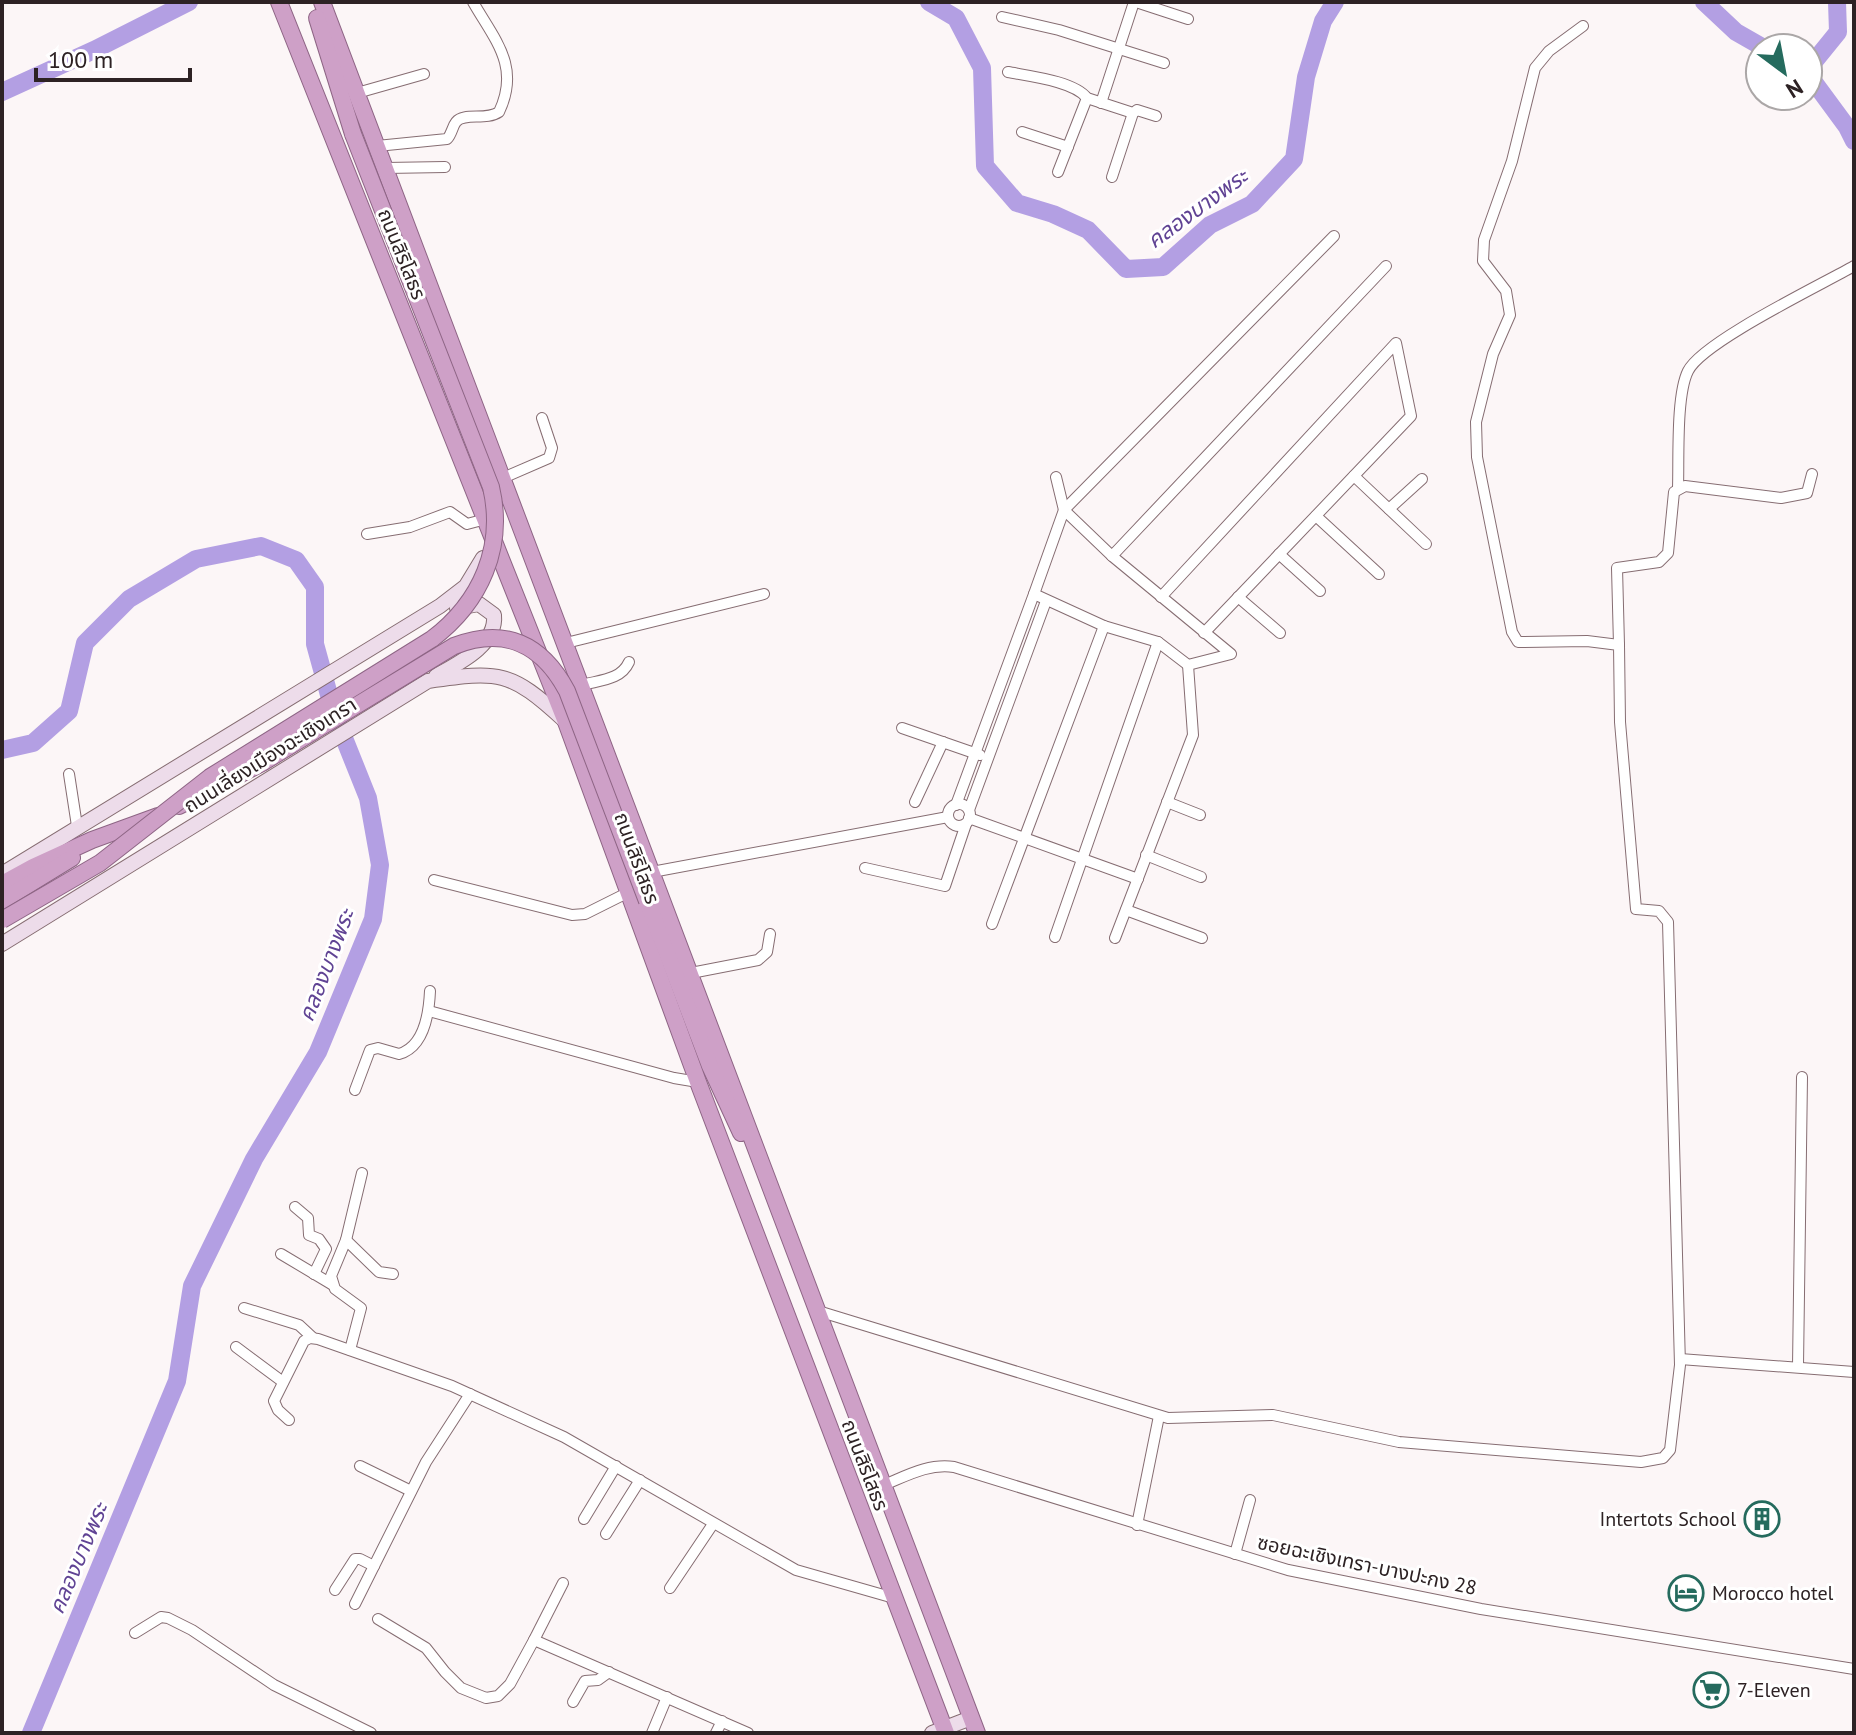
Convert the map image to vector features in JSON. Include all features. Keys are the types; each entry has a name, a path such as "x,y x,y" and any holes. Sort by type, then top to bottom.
{"highway":[{"name":"ถนนสิริโสธร","path":"279,2 566,722 941,1731"},
{"name":"ถนนสิริโสธร","path":"319,8 386,168 974,1725"},
{"path":"2,920 100,863 210,777 432,639 463,611 488,567 496,520 491,487 353,134 319,8"},
{"path":"513,587 523,589 531,586 539,572"},
{"path":"527,622 537,611 545,610 555,615"},
{"path":"2,884 122,828 149,820 262,763 454,646 479,638 512,640 541,656 556,672 567,691 710,1066 777,1205"},
{"path":"2,901 122,828"}],"main road":[{"name":"ถนนเลี่ยงเมืองฉะเชิงเทรา","path":"2,874 440,606 466,586 480,566 488,523"},
{"path":"408,624 469,605 479,604 494,615 496,625 476,651 428,681"},
{"name":"ถนนเลี่ยงเมืองฉะเชิงเทรา","path":"2,944 428,681 490,675 506,678 533,692 566,722"},
{"path":"941,1731 974,1725"}],"street":[{"path":"377,146 447,139 456,121 461,118 486,118 499,112 508,83 505,60 501,46 473,2"},
{"path":"1101,103 1135,2 1188,19"},
{"path":"1002,17 1059,30 1164,63"},
{"path":"1583,26 1549,51 1535,68 1512,161 1484,240 1483,261 1506,291 1510,315 1493,354 1476,422 1477,457 1512,632 1518,642 1587,641 1619,645"},
{"path":"1008,72 1048,80 1082,92 1087,98 1133,113"},
{"path":"357,93 424,74"},
{"path":"1058,172 1087,98"},
{"path":"1112,177 1133,113 1137,110 1156,116"},
{"path":"1022,132 1068,147"},
{"path":"386,168 445,167"},
{"path":"956,805 1064,510 1334,236"},
{"path":"1112,556 1386,266"},
{"path":"1678,488 1682,396 1688,372 1698,358 1725,338 1854,266"},
{"path":"1161,597 1396,343 1411,416 1204,633"},
{"path":"503,478 549,458 552,448 542,418"},
{"path":"818,1311 1159,1416 1190,1419 1273,1415 1399,1442 1641,1462 1663,1458 1670,1450 1680,1359 1668,922 1659,911 1636,909 1620,722 1617,568 1659,562 1668,553 1674,492 1678,488 1685,486 1781,498 1807,493 1812,474"},
{"path":"1354,476 1426,544"},
{"path":"1056,477 1064,510 1112,556 1231,654 1188,665"},
{"path":"1389,509 1422,479"},
{"path":"367,534 410,527 450,512 467,524 488,523"},
{"path":"1316,516 1379,574"},
{"path":"1279,554 1320,591"},
{"path":"566,643 764,594"},
{"path":"1034,594 1104,626 1158,642 1188,665 1193,735 1115,938"},
{"path":"1238,597 1280,633"},
{"path":"865,868 945,886 1046,601"},
{"path":"992,924 1104,626"},
{"path":"1055,937 1158,642"},
{"path":"582,685 617,676 629,662"},
{"path":"902,728 989,758"},
{"path":"915,802 943,742"},
{"path":"69,774 77,826"},
{"path":"1167,802 1200,815"},
{"path":"948,817 950,808 963,805 968,817 1138,879"},
{"path":"948,817 955,826 968,817"},
{"path":"652,872 948,817"},
{"path":"1146,855 1201,877"},
{"path":"434,880 572,915 585,914 629,892"},
{"path":"1126,910 1202,938"},
{"path":"691,973 758,960 767,952 770,934"},
{"path":"355,1090 370,1050 378,1048 405,1053 422,1032 429,1011 430,991"},
{"path":"429,1011 698,1082"},
{"path":"1798,1366 1802,1077"},
{"path":"333,1285 331,1276 346,1240 362,1173"},
{"path":"295,1207 308,1218 309,1235 319,1239 326,1249 314,1274"},
{"path":"346,1240 379,1272 393,1274"},
{"path":"281,1254 333,1285 361,1308 350,1350"},
{"path":"244,1308 299,1325 313,1338 470,1394 564,1437 796,1570 894,1598"},
{"path":"289,1420 278,1410 274,1401 304,1341 313,1338"},
{"path":"236,1347 283,1382"},
{"path":"1680,1359 1854,1372"},
{"path":"355,1604 426,1462 470,1394"},
{"path":"1137,1525 1159,1416"},
{"name":"ซอยฉะเชิงเทรา-บางปะกง 28","path":"884,1485 920,1470 944,1465 1288,1570 1465,1606 1854,1669"},
{"path":"360,1466 411,1491"},
{"path":"584,1519 616,1466"},
{"path":"606,1534 640,1480"},
{"path":"1235,1554 1250,1500"},
{"path":"670,1588 713,1524"},
{"path":"335,1590 355,1559 374,1566"},
{"path":"378,1619 426,1648 461,1688 486,1698 498,1696 510,1684 563,1583"},
{"path":"135,1633 161,1617 168,1618 192,1630 274,1685 371,1733"},
{"path":"534,1640 748,1733"},
{"path":"573,1702 585,1681 598,1680 609,1672"},
{"path":"652,1733 667,1697"},
{"path":"716,1733 722,1721"}],"waterway":[{"name":"คลองบางพระ","path":"2,92 189,2"},
{"name":"คลองบางพระ","path":"929,2 956,18 982,68 985,166 1017,203 1053,214 1088,230 1126,269 1163,267 1210,225 1252,204 1294,159 1306,77 1323,21 1335,2"},
{"name":"คลองบางพระ","path":"1704,2 1744,37"},
{"path":"1824,49 1838,32 1837,2"},
{"name":"คลองบางพระ","path":"1824,96 1854,141"},
{"name":"คลองบางพระ","path":"2,750 33,743 69,711 85,643 129,599 196,559 261,546 296,560 315,587 315,644 334,713 368,798 380,865 373,919 318,1052 254,1159 192,1286 177,1381 31,1733"}],"place":[{"name":"Intertots School","path":"1762,1519"},
{"name":"Morocco hotel","path":"1686,1593"},
{"name":"7-Eleven","path":"1711,1690"}]}
